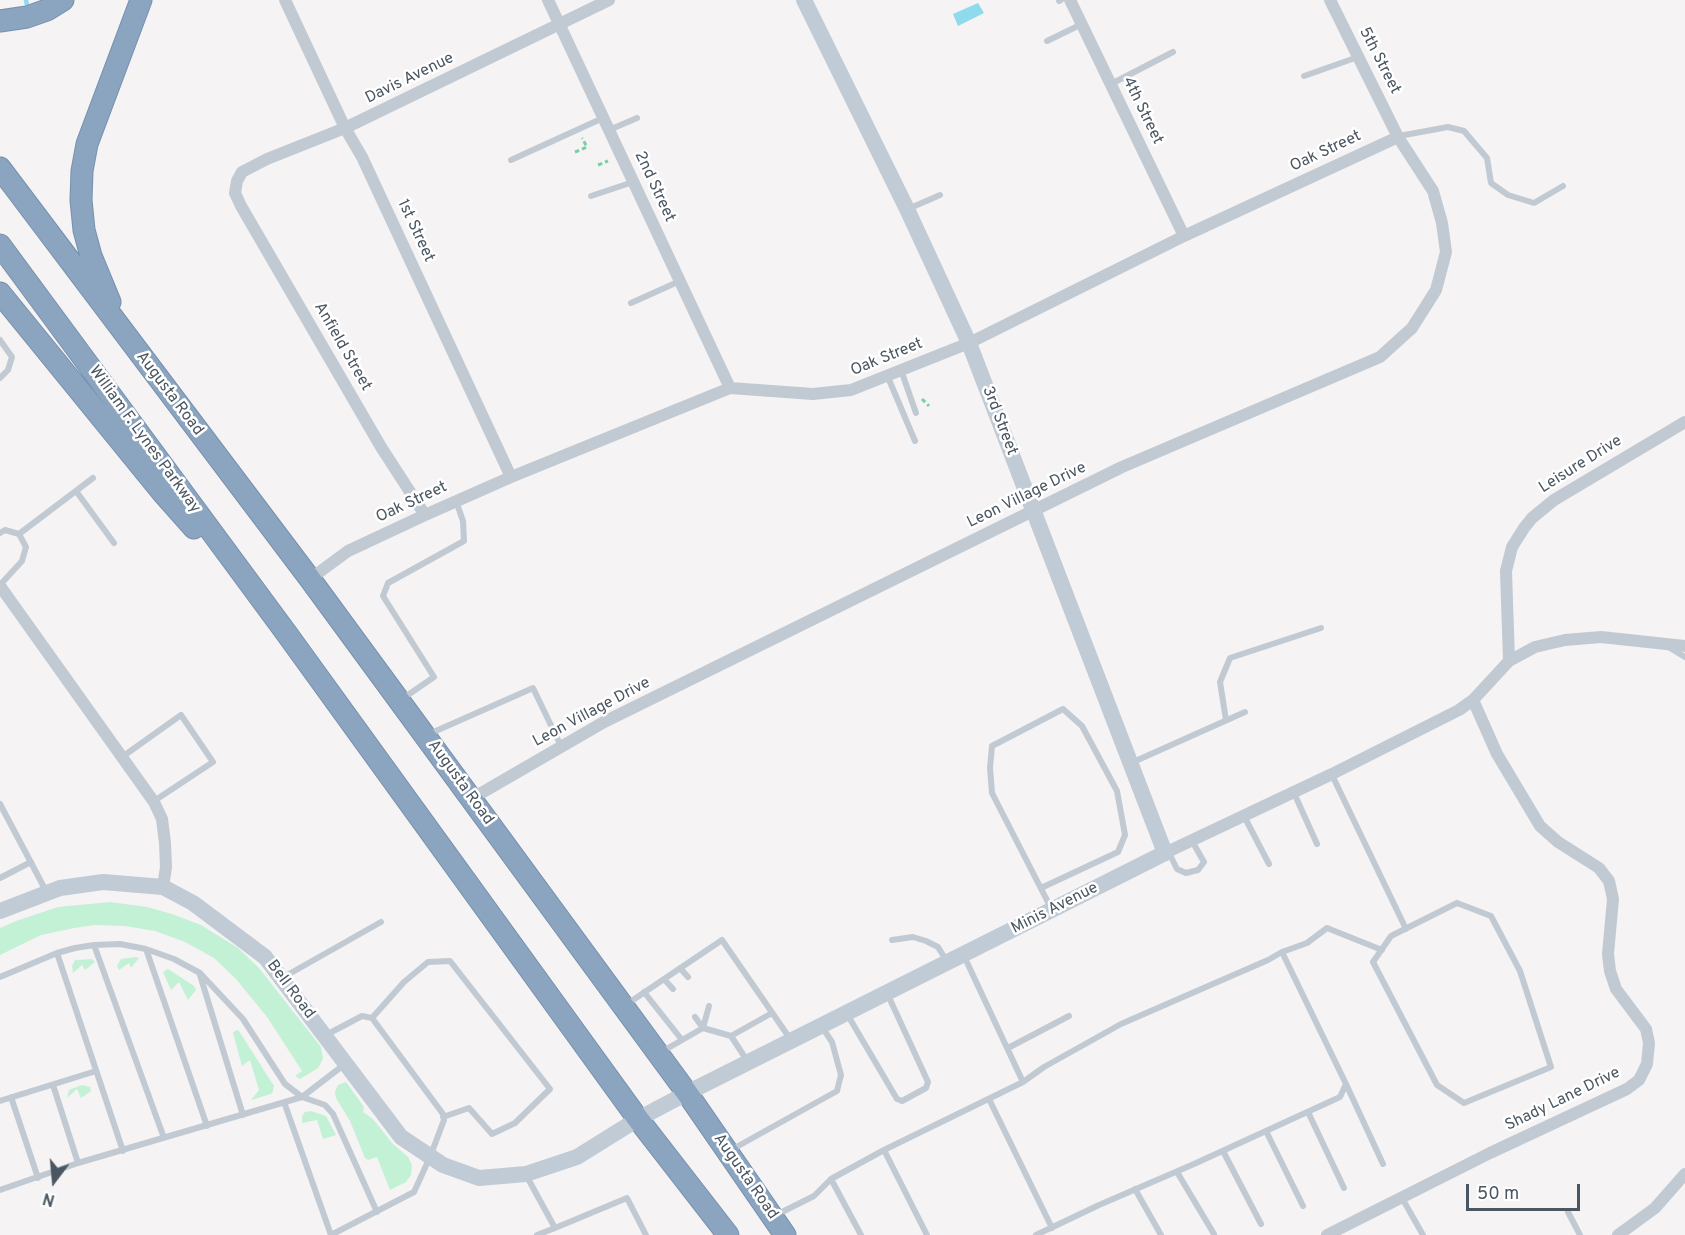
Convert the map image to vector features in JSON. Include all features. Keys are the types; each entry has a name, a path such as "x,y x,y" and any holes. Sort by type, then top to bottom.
{"highway":[{"path":"0,21 27,17 48,10 63,0"},
{"path":"127,338 91,256 84,230 81,200 82,171 91,133 141,0"},
{"path":"0,168 127,338"},
{"name":"William F. Lynes Parkway","path":"0,245 287,634"},
{"path":"0,293 162,492 287,634 638,1119 728,1235"},
{"name":"Augusta Road","path":"127,338 310,579 624,1006 785,1235"}],"street":[{"name":"1st Street","path":"285,0 345,128 362,157 511,477"},
{"name":"2nd Street","path":"548,0 730,388"},
{"name":"Davis Avenue","path":"235,193 237,181 242,172 267,159 345,128 609,0"},
{"name":"3rd Street","path":"804,0 907,209 969,343 1130,764 1167,853"},
{"name":"4th Street","path":"1063,0 1082,24 1184,236"},
{"name":"5th Street","path":"1330,0 1398,136"},
{"name":"Oak Street","path":"310,579 348,551 425,515 511,477 730,388 813,394 851,390 969,343 1184,236 1398,136"},
{"name":"Leon Village Drive","path":"471,799 604,722 1122,467 1380,357 1412,328 1436,290 1446,252 1442,223 1433,191 1398,136"},
{"name":"Anfield Street","path":"235,193 381,447 425,515"},
{"name":"Leisure Drive","path":"1509,661 1506,571 1512,547 1524,528 1532,518 1554,500 1685,422"},
{"path":"0,585 154,802 164,827 166,867 163,887 103,882 60,888 0,911"},
{"path":"1473,700 1509,661 1535,647 1582,638 1620,638 1685,646"},
{"name":"Minis Avenue","path":"638,1119 1052,910 1332,774 1459,710 1473,700"},
{"name":"Shady Lane Drive","path":"1327,1235 1490,1153 1627,1089 1634,1085 1643,1073 1648,1055 1649,1043 1646,1029 1611,980 1608,954 1613,898 1609,880 1599,868 1558,842 1540,826 1497,754 1473,700"},
{"name":"Bell Road","path":"163,887 192,903 265,957 400,1137 443,1165 478,1178 526,1174 577,1157 638,1119"},
{"path":"1618,1235 1655,1208 1685,1174"}],"lane":[{"path":"1047,41 1082,24"},
{"path":"1111,84 1173,52"},
{"path":"1304,76 1358,57"},
{"path":"511,160 603,117"},
{"path":"609,130 637,118"},
{"path":"1398,136 1448,127 1464,131 1487,158 1491,183 1508,195 1534,203 1563,186"},
{"path":"591,196 633,182"},
{"path":"907,209 940,195"},
{"path":"631,303 680,281"},
{"path":"0,340 12,357 8,369 0,378"},
{"path":"901,370 915,413"},
{"path":"887,375 915,441"},
{"path":"19,534 93,478"},
{"path":"76,491 114,543"},
{"path":"399,701 434,677 383,596 388,583 464,542 463,521 456,501"},
{"path":"0,533 5,530 19,534 26,548 22,561 0,585"},
{"path":"1226,720 1220,682 1230,658 1322,628"},
{"path":"1665,645 1685,657"},
{"path":"425,736 533,688 562,747"},
{"path":"1041,888 1118,852 1125,835 1117,791 1082,726 1063,709 992,746 990,768 992,793 1052,910"},
{"path":"1130,764 1245,712"},
{"path":"122,757 181,715 213,762 154,802"},
{"path":"1332,774 1406,929"},
{"path":"1294,792 1317,844"},
{"path":"0,804 48,893"},
{"path":"1244,816 1269,864"},
{"path":"1167,853 1177,869 1186,873 1198,870 1204,861 1192,841"},
{"path":"0,878 31,862"},
{"path":"1457,903 1491,916 1520,971 1551,1067 1464,1103 1437,1085 1373,962 1392,936 1406,929 1457,903"},
{"path":"281,979 381,922"},
{"path":"773,1217 813,1196 831,1179 884,1150 1023,1082 1044,1067 1122,1024 1307,943 1327,928 1382,950"},
{"path":"892,940 913,937 926,940 938,947 947,963"},
{"path":"624,1006 722,940 792,1041"},
{"path":"0,977 57,953 94,945 120,944 146,949 174,959 200,973 243,1019 285,1084 303,1097 325,1105 333,1114 377,1212"},
{"path":"94,945 164,1138"},
{"path":"146,949 207,1126"},
{"path":"1282,952 1383,1164"},
{"path":"57,953 123,1151"},
{"path":"964,955 1023,1082"},
{"path":"372,1018 404,982 428,962 450,961 550,1089 515,1123 492,1134 469,1108 443,1118"},
{"path":"680,968 688,977"},
{"path":"200,973 243,1115"},
{"path":"664,979 673,989"},
{"path":"644,992 682,1040"},
{"path":"847,1013 897,1099 902,1101 926,1088 928,1082 888,993"},
{"path":"658,1054 703,1028 709,1006"},
{"path":"732,1036 772,1013"},
{"path":"1008,1048 1069,1016"},
{"path":"324,1036 362,1017 372,1018 443,1118"},
{"path":"695,1017 703,1028 732,1036 748,1063"},
{"path":"728,1151 837,1091 842,1075 832,1041 822,1026"},
{"path":"0,1190 78,1163 303,1097 345,1064"},
{"path":"0,1101 96,1071"},
{"path":"1036,1235 1340,1097 1346,1084"},
{"path":"53,1085 78,1163"},
{"path":"10,1098 38,1178"},
{"path":"989,1099 1052,1228"},
{"path":"285,1102 331,1235 414,1192 430,1157 443,1118"},
{"path":"1308,1112 1344,1188"},
{"path":"1266,1131 1303,1206"},
{"path":"884,1150 927,1235"},
{"path":"1223,1151 1261,1224"},
{"path":"1177,1172 1214,1234"},
{"path":"526,1174 555,1228"},
{"path":"831,1179 861,1235"},
{"path":"1136,1190 1161,1235"},
{"path":"537,1235 627,1198 646,1235"},
{"path":"1402,1198 1423,1235"},
{"path":"1568,1212 1580,1235"}],"path":[{"path":"574,152 587,147 578,129"}],"green space":[{"path":"110,902 147,907 172,914 201,925 238,948 259,968 321,1047 323,1059 318,1068 300,1079 295,1076 302,1071 267,1017 236,979 214,958 185,942 155,931 125,926 95,925 74,928 41,935 0,955 0,928 58,907"},
{"path":"139,958 131,968 129,963 119,970 117,966 121,959"},
{"path":"92,959 95,962 85,970 82,965 73,973 72,966 75,960"},
{"path":"168,969 194,986 196,990 188,1000 179,982 171,990 163,972"},
{"path":"236,1030 239,1031 274,1086 271,1094 251,1100 259,1090 250,1060 242,1066 233,1033"},
{"path":"346,1082 364,1107 363,1112 373,1119 392,1143 408,1157 412,1165 411,1175 406,1182 390,1190 377,1157 368,1160 365,1158 350,1121 336,1098 335,1092 338,1085"},
{"path":"82,1085 90,1087 91,1091 81,1098 77,1089 67,1098 69,1090"},
{"path":"311,1111 326,1116 336,1135 323,1139 317,1120 302,1123 302,1116 305,1112"}],"water":[{"path":"978,3 984,13 958,26 953,14"}],"waterway":[{"path":"26,0 27,5"}]}
